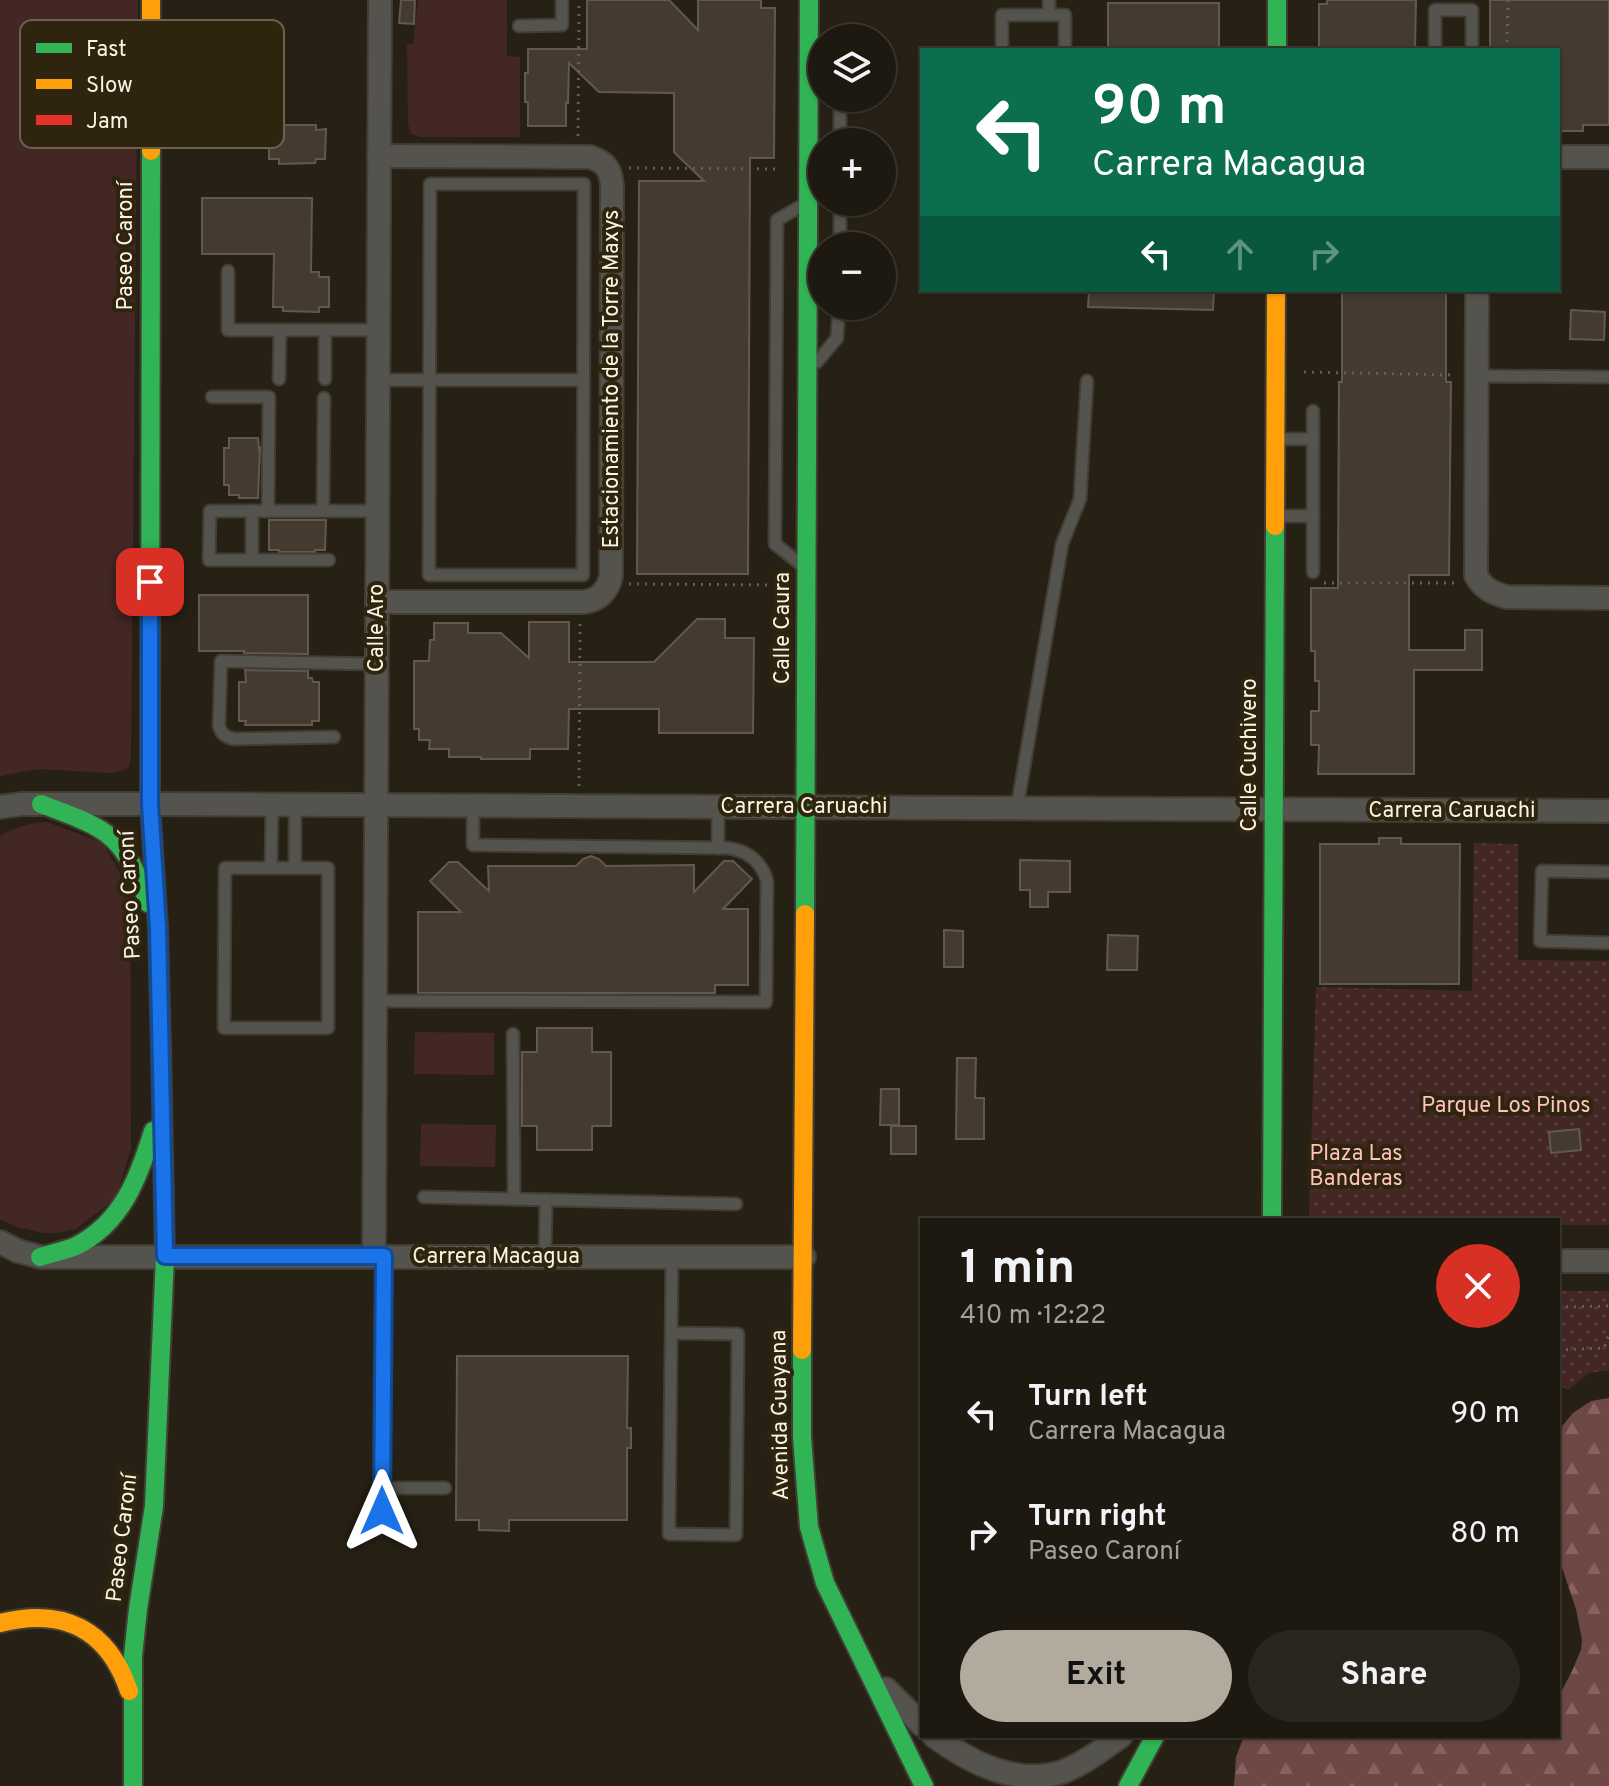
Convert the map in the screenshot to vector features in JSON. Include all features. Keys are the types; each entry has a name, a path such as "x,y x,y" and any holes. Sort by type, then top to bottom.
{"main road":[{"name":"Paseo Caroní","path":"150,20 151,0"},
{"path":"154,20 161,0"},
{"name":"Calle Caura","path":"809,0 814,24"},
{"path":"1277,0 1277,48"},
{"name":"Paseo Caroní","path":"133,1786 133,1656 154,1506 165,1256 158,928 150,804 150,148"},
{"name":"Calle Caura","path":"804,1257 808,216"},
{"name":"Calle Cuchivero","path":"1272,1218 1275,439 1279,296"},
{"path":"41,804 107,832 123,849 137,874 158,928"},
{"path":"40,1257 75,1246 95,1235 113,1219 127,1200 141,1171 162,1102"},
{"name":"Avenida Guayana","path":"804,1257 802,1437 809,1527 825,1583 924,1786"},
{"path":"0,1623 31,1616 51,1617 88,1631 112,1653 122,1669 133,1709"},
{"path":"1128,1786 1154,1738"}],"street":[{"name":"Calle Aro","path":"379,1256 375,1001 380,0"},
{"path":"379,156 578,156 595,158 608,168"},
{"path":"1560,157 1609,157"},
{"name":"Estacionamiento de la Torre Maxys","path":"580,602 599,598 610,581 612,186 608,168"},
{"path":"1477,292 1476,576 1491,592 1517,598 1609,598"},
{"path":"377,602 580,602"},
{"name":"Carrera Caruachi","path":"0,807 21,804 150,804 1609,811"},
{"name":"Carrera Macagua","path":"0,1242 40,1257 804,1257"},
{"path":"1560,1261 1609,1261"},
{"path":"862,1661 920,1723"},
{"path":"937,1738 983,1767 1004,1775 1022,1777 1044,1777 1062,1772 1087,1760 1118,1738"}],"lane":[{"path":"519,26 562,25 562,0"},
{"path":"1019,0 1019,15"},
{"path":"1049,0 1049,15"},
{"path":"1435,48 1435,10 1454,5 1472,10 1472,48"},
{"path":"1002,48 1002,15 1065,15 1065,48"},
{"path":"430,184 584,184 583,575 429,575 429,380 430,184"},
{"path":"807,577 775,544 777,220 808,201"},
{"path":"228,271 228,330 378,330"},
{"path":"808,371 837,338 839,320"},
{"path":"279,379 280,330"},
{"path":"325,330 325,379"},
{"path":"1476,376 1609,377"},
{"path":"378,380 583,380"},
{"path":"1017,808 1062,544 1080,499 1087,381"},
{"path":"212,397 269,397 268,511"},
{"path":"323,511 324,398"},
{"path":"1313,411 1313,572"},
{"path":"1275,439 1313,439"},
{"path":"329,560 209,560 210,511 378,511"},
{"path":"252,511 252,560"},
{"path":"1275,516 1313,516"},
{"path":"334,737 233,739 223,735 219,726 221,661 377,664"},
{"path":"271,868 272,805"},
{"path":"295,805 295,868"},
{"path":"375,1001 766,1002 768,891 765,873 759,863 743,852 718,848 473,845 473,806"},
{"path":"718,807 718,848"},
{"path":"225,868 295,868 328,868 328,1028 224,1028 225,868"},
{"path":"1609,872 1542,871 1540,941 1609,943"},
{"path":"513,1034 514,1199"},
{"path":"424,1197 736,1204"},
{"path":"545,1257 546,1200"},
{"path":"379,1256 382,1511"},
{"path":"671,1333 738,1334 736,1535 669,1534 671,1333 672,1257"},
{"path":"382,1488 445,1488"}],"path":[{"path":"578,156 579,0"},
{"path":"1507,48 1508,0"},
{"path":"608,168 808,170"},
{"path":"1276,371 1476,376"},
{"path":"610,581 616,584 807,577"},
{"path":"1321,583 1480,582"},
{"path":"579,806 580,602"},
{"path":"1560,1307 1609,1306"},
{"path":"1560,1350 1604,1348 1609,1334"}],"green space":[{"path":"0,0 138,0 138,20 20,20 20,148 137,148 131,760 128,768 110,773 38,769 0,776"},
{"path":"418,0 507,0 507,56 520,57 520,137 420,137 411,134 408,124 407,45 413,43"},
{"path":"47,822 103,843 130,892 131,1149 116,1198 76,1229 57,1233 17,1227 0,1219 0,836 23,826"},
{"name":"Parque Los Pinos","path":"1474,843 1518,844 1518,960 1609,961 1609,1225 1560,1225 1560,1218 1309,1218 1316,987 1472,991"},
{"path":"415,1032 494,1033 494,1075 414,1074"},
{"path":"421,1124 496,1125 495,1167 420,1166"},
{"path":"1560,1291 1609,1291 1609,1370 1589,1373 1569,1389 1562,1387"},
{"path":"1609,1398 1609,1786 1234,1786 1236,1757 1243,1738 1560,1738 1560,1694 1581,1650 1582,1640 1576,1609 1560,1562 1560,1429 1573,1413 1591,1401"}],"building":[{"path":"401,0 415,0 414,24 399,23"},
{"path":"587,0 669,0 698,30 698,0 761,0 761,8 775,8 774,158 750,158 748,574 637,574 639,181 704,181 674,152 674,93 599,92 569,63 566,126 528,126 525,73 528,73 528,49 587,49"},
{"path":"1327,0 1416,0 1415,48 1319,48 1319,4 1327,4"},
{"path":"1490,0 1609,0 1609,125 1583,125 1583,131 1560,131 1560,48 1490,48"},
{"path":"1108,3 1219,3 1219,48 1108,48"},
{"path":"284,125 316,125 316,130 326,129 325,159 316,159 315,163 279,164 279,159 269,159 269,148 284,148"},
{"path":"202,198 312,198 311,272 319,272 319,277 329,277 329,307 319,307 319,312 283,311 283,307 273,307 274,254 202,254"},
{"path":"1089,292 1214,292 1213,310 1088,307"},
{"path":"1342,292 1446,292 1446,382 1451,382 1449,575 1409,575 1409,650 1465,650 1465,630 1482,630 1482,670 1414,670 1414,774 1318,774 1319,745 1311,745 1311,711 1319,711 1319,681 1315,681 1315,651 1311,651 1311,588 1338,588 1339,382 1342,382"},
{"path":"1571,310 1605,312 1604,340 1570,339"},
{"path":"229,438 258,438 258,498 229,495 229,485 224,485 224,448 229,448"},
{"path":"269,520 326,520 325,550 269,550"},
{"path":"199,595 308,595 308,654 199,651"},
{"path":"697,619 725,619 725,638 754,638 753,733 659,733 659,709 569,709 568,749 530,749 530,759 481,759 449,757 449,749 429,749 430,740 419,740 419,729 414,729 414,661 429,661 434,623 468,623 468,633 501,633 529,658 529,622 569,622 569,662 654,662"},
{"path":"245,670 308,671 308,678 319,682 319,721 312,721 312,725 245,725 246,721 239,721 239,682 246,682"},
{"path":"1379,838 1401,838 1401,844 1460,844 1459,984 1320,984 1320,844 1379,844"},
{"path":"591,856 606,866 694,865 694,892 724,861 733,861 752,879 723,909 748,909 748,985 715,985 715,993 418,993 418,912 461,912 430,881 449,862 458,862 489,891 488,866 576,866"},
{"path":"1020,860 1070,861 1070,892 1048,892 1048,907 1030,907 1030,890 1020,890"},
{"path":"944,930 963,931 963,967 944,967"},
{"path":"1108,935 1138,936 1137,970 1107,970"},
{"path":"537,1028 592,1028 592,1052 611,1052 611,1126 592,1126 592,1150 537,1150 537,1126 522,1126 522,1052 537,1052"},
{"path":"957,1058 976,1058 975,1098 984,1098 984,1139 956,1139"},
{"path":"881,1089 899,1089 899,1125 880,1125"},
{"path":"891,1126 916,1126 916,1154 891,1154"},
{"path":"1579,1129 1581,1150 1551,1153 1549,1132"},
{"path":"457,1356 628,1356 627,1428 631,1428 631,1448 627,1448 627,1520 509,1520 509,1531 479,1530 479,1520 456,1520"}],"traffic: fast":[{"path":"805,914 809,0"},
{"path":"1277,0 1277,48"},
{"path":"150,744 151,151"},
{"path":"1272,1218 1275,526"},
{"path":"41,804 82,820 110,837 130,862 148,903"},
{"path":"133,1786 133,1656 154,1506 165,1256 161,1049"},
{"path":"40,1257 76,1246 92,1236 117,1212 135,1182 153,1131"},
{"path":"802,1350 802,1437 809,1527 825,1583 924,1786"},
{"path":"1128,1786 1154,1738"}],"traffic: slow":[{"path":"151,0 151,20"},
{"path":"1275,526 1276,292"},
{"path":"802,1350 805,914"},
{"path":"0,1623 44,1618 80,1628 96,1638 109,1652 129,1691"}],"traffic: jam":[{"path":"150,744 161,1049"}],"route":[{"path":"150,582 150,804 158,928 165,1256 384,1256 382,1511"}],"park label":[{"name":"Plaza Las Banderas","path":"1356,1166"}]}
